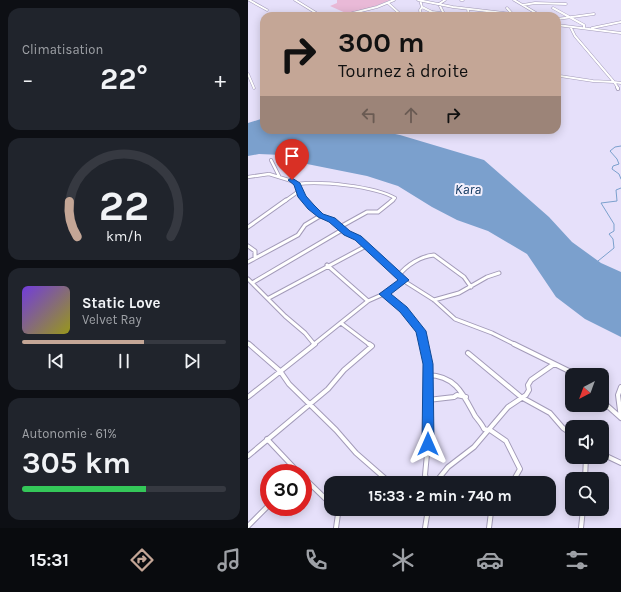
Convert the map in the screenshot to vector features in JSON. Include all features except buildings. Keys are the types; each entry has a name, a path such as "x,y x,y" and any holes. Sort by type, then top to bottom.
{"street":[{"path":"248,0 267,10"},
{"path":"295,0 314,12"},
{"path":"358,12 394,0"},
{"path":"420,12 422,8 420,0 490,12"},
{"path":"439,4 445,0"},
{"path":"514,0 534,12"},
{"path":"388,3 398,12"},
{"path":"523,5 535,3 566,4"},
{"path":"439,4 443,12"},
{"path":"422,8 432,12"},
{"path":"507,8 510,12"},
{"path":"553,8 561,12"},
{"path":"561,12 584,25 584,28"},
{"path":"561,18 594,14"},
{"path":"592,28 621,22"},
{"path":"561,26 571,28 592,28 621,33"},
{"path":"571,28 575,36 590,52 618,89"},
{"path":"248,74 254,88"},
{"path":"561,76 621,83"},
{"path":"271,160 279,176"},
{"path":"248,177 269,174 292,180 297,184 305,202 320,216 332,220 341,229 358,238 404,280 434,300 456,319 492,333 565,369"},
{"path":"252,283 368,212 378,212 382,207 395,198 390,194 358,188 309,182 297,184"},
{"path":"248,227 299,191"},
{"path":"248,262 298,235 305,226 320,216"},
{"path":"248,246 255,251 255,258"},
{"path":"269,298 366,246"},
{"path":"399,275 404,269 430,255 440,259 464,277 471,287"},
{"path":"327,266 368,301"},
{"path":"434,300 452,296 487,277 499,273"},
{"path":"248,280 269,298 286,317 310,337 314,344"},
{"path":"248,397 368,301 384,294 404,280"},
{"path":"384,294 404,309 421,331 428,364 429,433 426,476"},
{"path":"248,456 308,404 328,389 344,370 372,346 341,323"},
{"path":"248,343 280,371 289,384 308,404 336,430 356,453 382,476"},
{"path":"468,353 521,396 550,413 565,429"},
{"path":"441,476 448,467 474,447 499,416 521,396 526,395 529,390 528,385 531,380 554,364"},
{"path":"428,375 440,377 461,389 484,429 489,430 506,441 520,469 516,476"},
{"path":"621,387 618,395 621,419"},
{"path":"428,400 454,397 457,395 466,397"},
{"path":"609,407 621,419"},
{"path":"267,439 291,464"},
{"path":"609,457 621,463"},
{"path":"312,486 324,497"},
{"path":"248,526 260,513"},
{"path":"335,527 338,516"},
{"path":"425,528 427,516"},
{"path":"489,528 490,516"},
{"path":"581,528 582,516"}],"shaded area":[{"path":"337,0 390,0 371,8 356,12 344,12 330,6 337,3"}],"water":[{"name":"Kara","path":"260,119 260,134 395,134 484,160 549,217 572,242 601,263 621,272 621,337 585,319 556,297 527,254 488,231 457,220 432,207 398,186 367,176 297,162 282,155 259,154 248,156 248,123"}],"waterway":[{"path":"621,146 615,147 610,151 617,159 619,164 613,166 612,169 619,174 621,179"},
{"path":"598,261 614,248 613,239 609,234 614,231 614,224 601,203 617,201 616,190 621,188"}],"route":[{"path":"292,180 297,184 302,197 320,216 332,220 342,230 362,241 404,280 384,294 404,309 421,331 422,344 428,364 428,444"}]}
